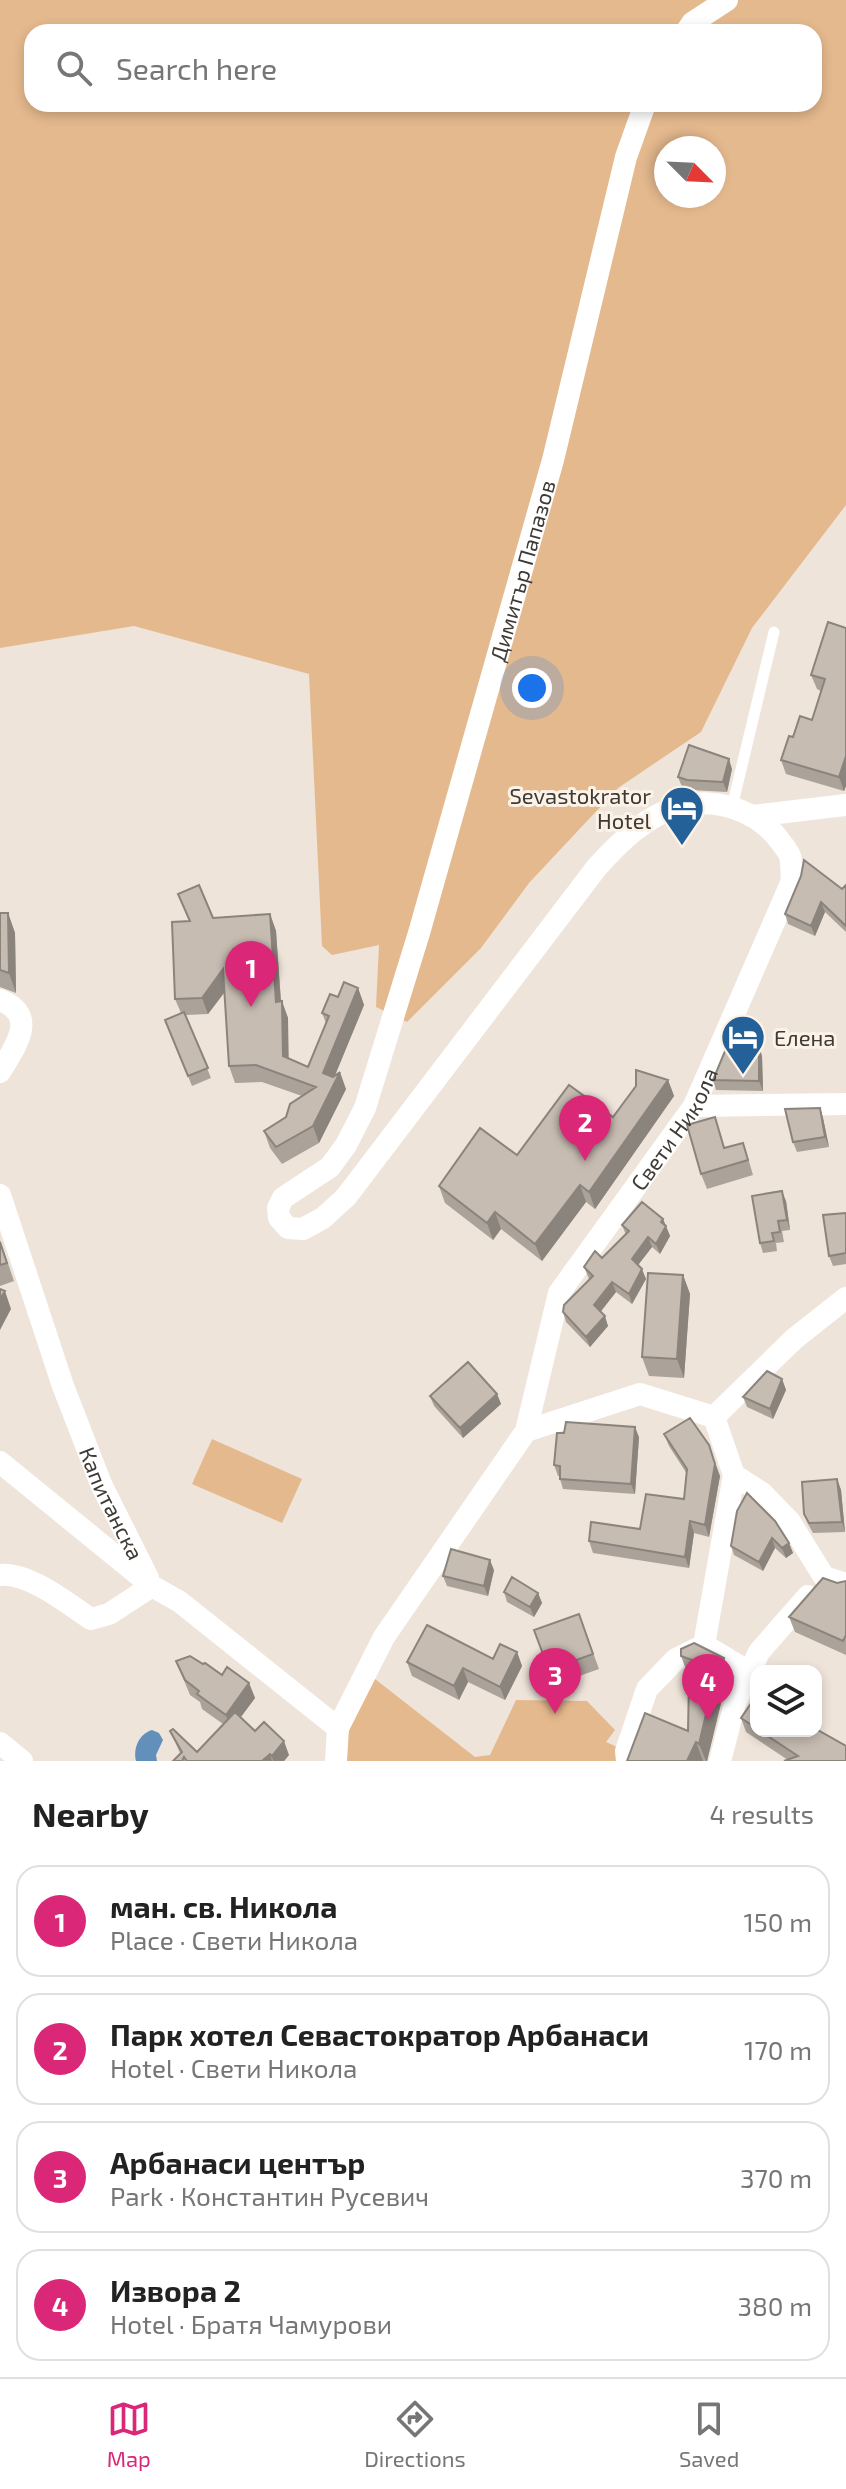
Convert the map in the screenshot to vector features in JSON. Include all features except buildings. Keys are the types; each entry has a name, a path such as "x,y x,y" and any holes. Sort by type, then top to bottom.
{"street":[{"path":"691,24 727,0"},
{"name":"Димитър Папазов","path":"642,112 626,157 553,460 419,933 365,1108 346,1145 330,1167 280,1203 279,1218 288,1228 298,1230 313,1224 346,1197 597,867 622,841 651,820 681,806 742,811"},
{"path":"742,811 846,805"},
{"name":"Свети Никола","path":"336,1761 338,1728 384,1637 526,1431 559,1293 694,1106 792,881 790,854 776,835 742,811"},
{"path":"0,1000 13,1007 21,1031 18,1043 0,1072"},
{"path":"694,1106 846,1104"},
{"name":"Капитанска","path":"0,1195 63,1386 101,1484 152,1586 180,1602 338,1728"},
{"path":"714,1417 794,1339 846,1298"},
{"path":"526,1431 640,1394 714,1417"},
{"path":"704,1645 734,1475 714,1417"},
{"path":"0,1462 152,1586 109,1614 91,1619 40,1586 7,1574 0,1575"},
{"path":"720,1761 735,1703 759,1652 840,1582 762,1493 734,1475"},
{"path":"704,1645 749,1672"},
{"path":"627,1761 626,1751 647,1689 676,1659 704,1645"},
{"path":"0,1743 22,1761"}],"lane":[{"path":"742,811 774,632"},
{"path":"0,1057 12,1051 18,1043"}],"shaded area":[{"path":"0,0 846,0 846,505 752,628 701,732 618,788 529,883 481,948 407,1022 376,1007 379,945 332,955 322,946 309,674 134,626 0,648"},
{"path":"212,1439 302,1479 282,1523 192,1484"},
{"path":"366,1672 475,1757 490,1755 516,1700 587,1701 615,1730 606,1742 626,1751 627,1761 336,1761"}],"water":[{"path":"152,1730 159,1733 163,1740 156,1755 157,1761 136,1761 138,1742"}],"place":[{"name":"Sevastokrator Hotel","path":"682,847"},
{"name":"ман. св. Никола","path":"251,1007"},
{"name":"Елена","path":"743,1076"},
{"name":"Парк хотел Севастократор Арбанаси","path":"585,1161"},
{"name":"Арбанаси център","path":"555,1714"},
{"name":"Извора 2","path":"708,1720"}]}
